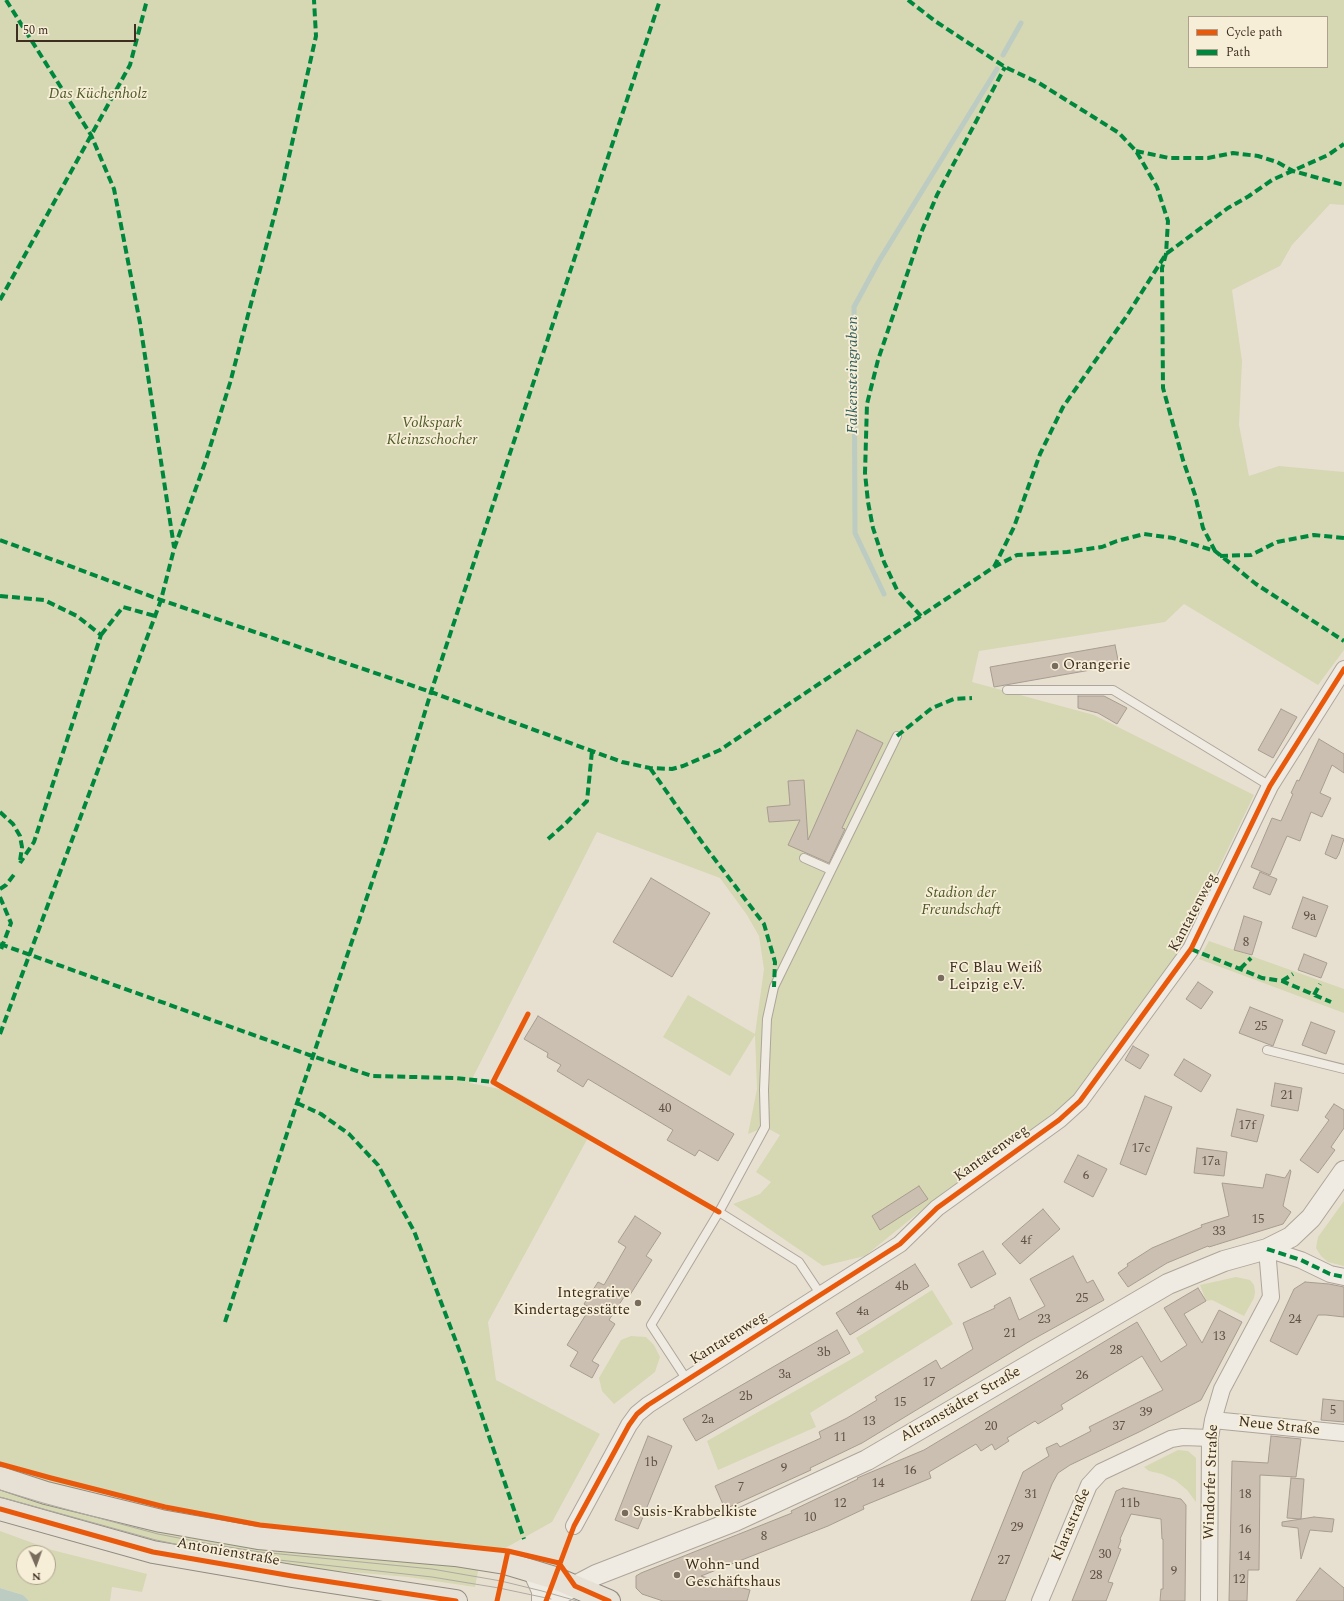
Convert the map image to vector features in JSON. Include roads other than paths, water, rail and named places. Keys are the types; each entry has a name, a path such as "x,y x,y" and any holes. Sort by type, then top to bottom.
{"main road":[{"name":"Antonienstraße","path":"0,1478 46,1493 161,1521 258,1538 455,1555 505,1563 575,1586 609,1601"},
{"name":"Antonienstraße","path":"0,1509 153,1552 365,1591 456,1601"}],"street":[{"name":"Kantatenweg","path":"574,1526 629,1425 648,1405 900,1244 937,1208 1060,1120 1080,1101 1191,950 1270,786 1344,669"},
{"path":"1267,1249 1291,1237 1311,1218 1344,1171"},
{"path":"1267,1249 1301,1260 1330,1274 1344,1277"},
{"name":"Windorfer Straße","path":"1209,1601 1210,1438 1222,1389 1271,1297 1267,1249"},
{"name":"Altranstädter Straße","path":"551,1601 558,1595 596,1575 734,1521 868,1460 1168,1284 1224,1261 1267,1249"},
{"name":"Neue Straße","path":"1214,1420 1344,1433"},
{"name":"Klarastraße","path":"1040,1601 1089,1484 1101,1472 1172,1439 1183,1437 1210,1438"},
{"path":"532,1571 542,1591 542,1601"}],"lane":[{"path":"1007,690 1113,690 1270,786"},
{"path":"687,1380 651,1325 718,1212 765,1127 764,1094 767,1019 774,987 897,736"},
{"path":"804,858 831,870"},
{"path":"1268,1050 1344,1070"},
{"path":"718,1212 800,1262 821,1295"}],"waterway":[{"name":"Falkensteingraben","path":"1003,55 1021,23"},
{"name":"Falkensteingraben","path":"884,594 855,533 854,307 879,261 997,69"}],"tram line":[{"path":"0,1490 158,1534 260,1552 432,1569 501,1581 577,1601"},
{"path":"0,1497 156,1540 209,1551 432,1577 499,1588 551,1599"}],"place":[{"name":"Orangerie","path":"1055,666"},
{"name":"FC Blau Weiß Leipzig e.V.","path":"941,978"},
{"name":"Integrative Kindertagesstätte","path":"638,1303"},
{"name":"Susis-Krabbelkiste","path":"625,1513"},
{"name":"Wohn- und Geschäftshaus","path":"677,1575"}],"park label":[{"name":"Das Küchenholz","path":"98,95"},
{"name":"Volkspark Kleinzschocher","path":"432,432"},
{"name":"Stadion der Freundschaft","path":"961,902"}]}
